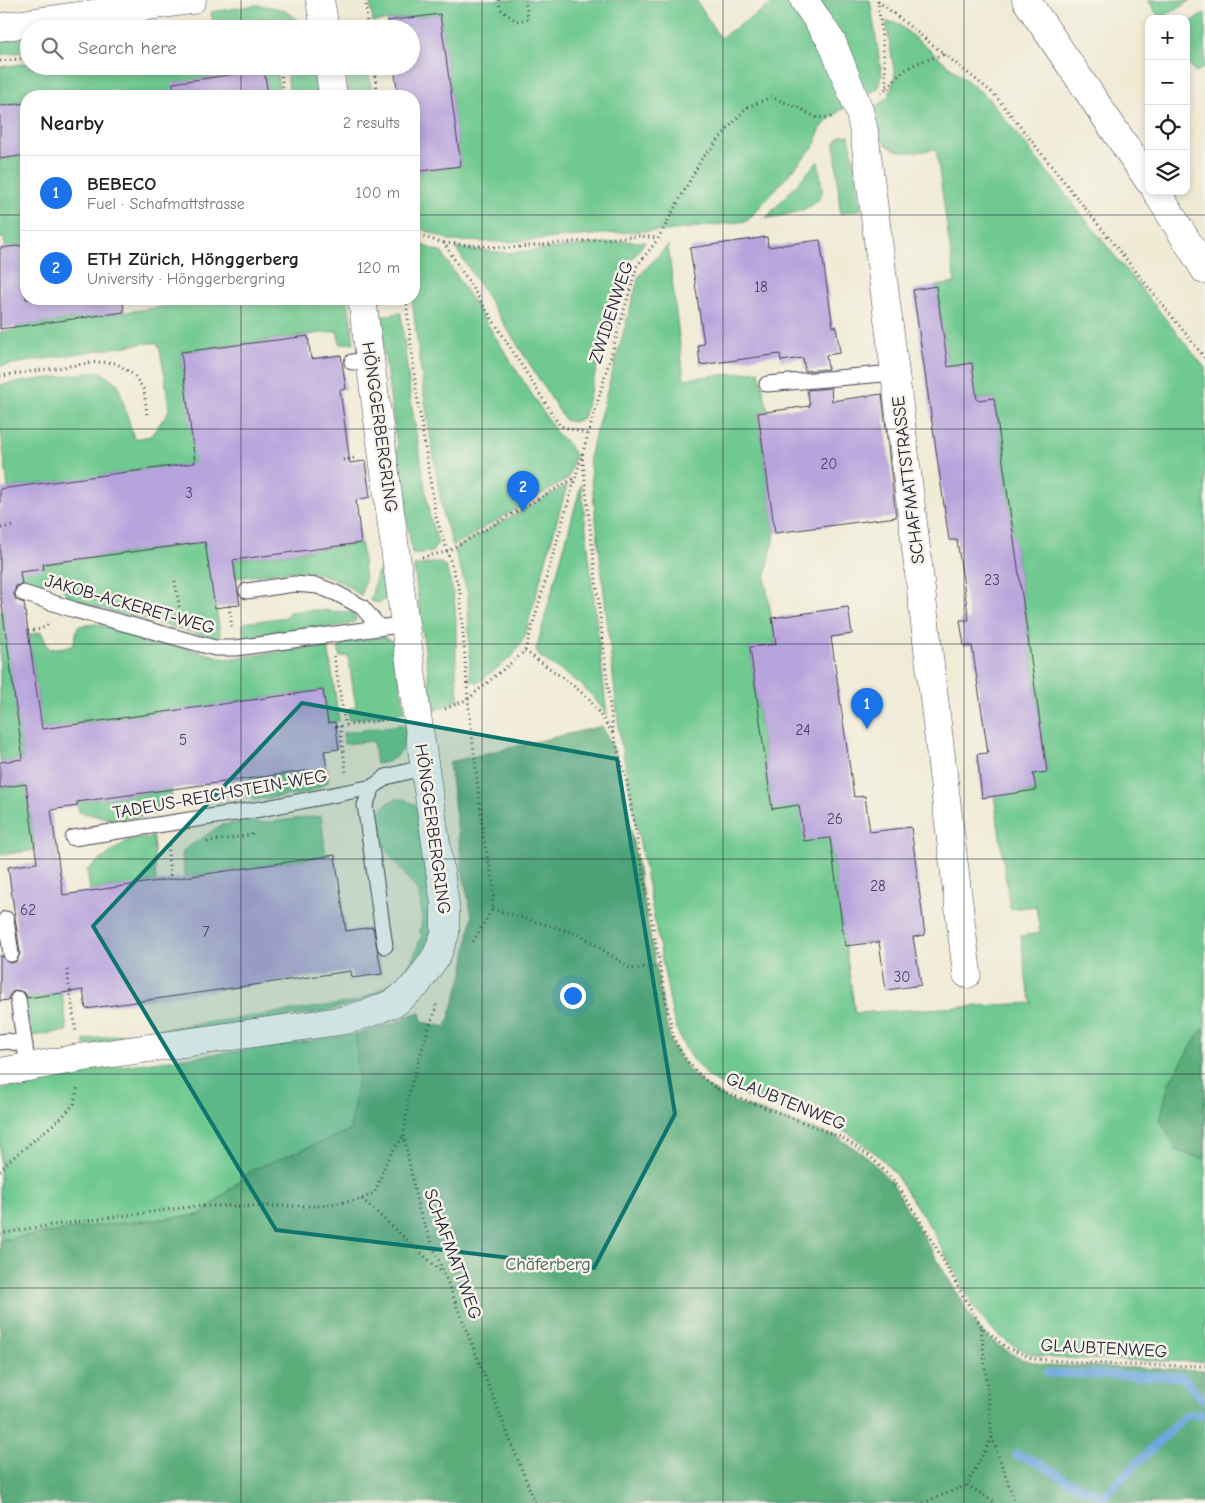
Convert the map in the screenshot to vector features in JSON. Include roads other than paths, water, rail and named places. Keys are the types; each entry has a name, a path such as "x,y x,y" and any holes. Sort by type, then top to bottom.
{"street":[{"path":"43,20 147,3 192,0"},
{"path":"320,0 323,20"},
{"name":"SCHAFMATTSTRASSE","path":"804,0 832,42 860,110 864,131 967,974"},
{"path":"1026,0 1145,175"},
{"path":"0,27 20,24"},
{"path":"330,75 332,90"},
{"path":"1158,195 1205,270"},
{"name":"HÖNGGERBERGRING","path":"0,1072 26,1056 79,1058 346,1020 396,1002 417,984 437,954 445,934 445,905 425,767 393,626 362,361 362,305"}],"lane":[{"path":"767,384 895,373"},
{"path":"247,591 294,584 318,586 336,593 393,626"},
{"name":"JAKOB-ACKERET-WEG","path":"23,594 215,648 236,648 393,626"},
{"name":"TADEUS-REICHSTEIN-WEG","path":"73,838 261,809 373,787 386,777 425,767"},
{"path":"373,787 365,805 385,946"},
{"path":"6,919 11,954"},
{"path":"18,999 26,1056"},
{"path":"0,1042 8,1041 26,1056"}],"waterway":[{"path":"1048,1373 1182,1377 1205,1401"},
{"path":"1016,1455 1037,1462 1069,1482 1103,1497 1186,1415 1205,1414"}],"place":[{"name":"ETH Zürich, Hönggerberg","path":"523,512"},
{"name":"BEBECO","path":"867,729"}],"park label":[{"name":"Chäferberg","path":"548,1264"}]}
